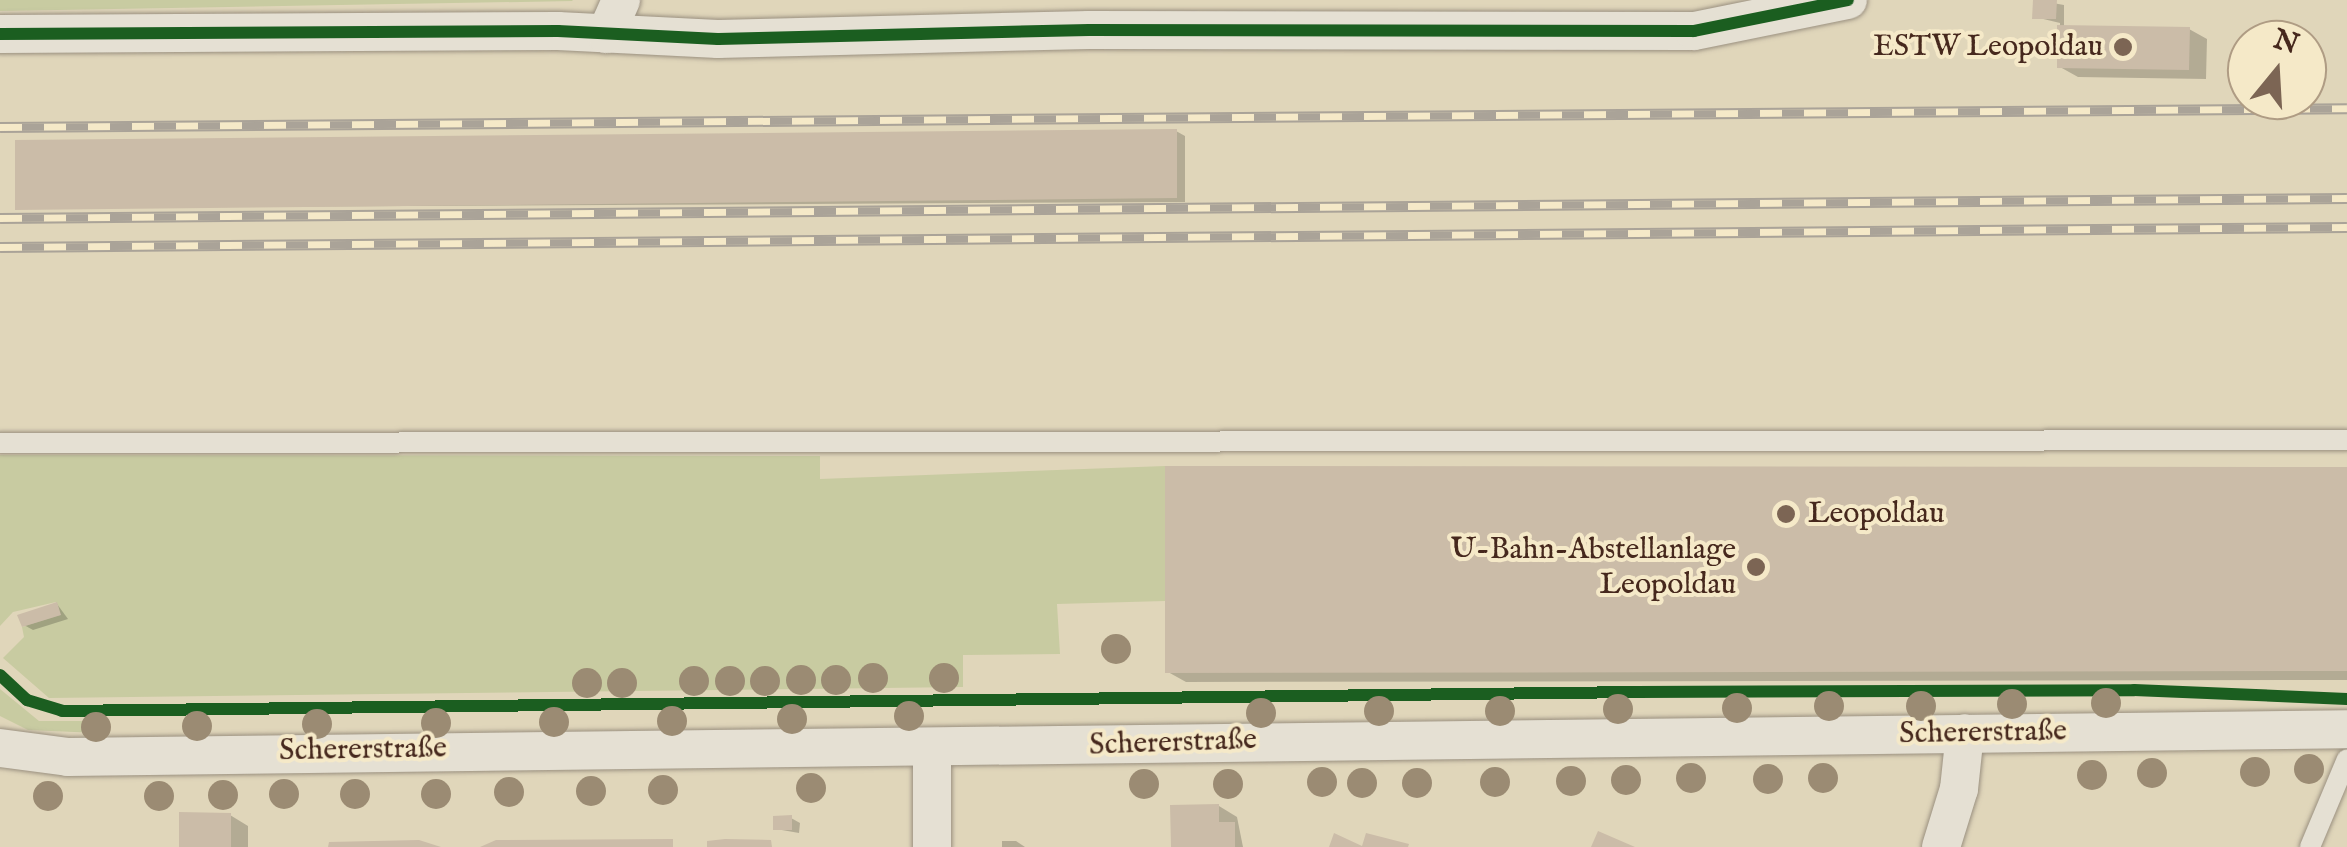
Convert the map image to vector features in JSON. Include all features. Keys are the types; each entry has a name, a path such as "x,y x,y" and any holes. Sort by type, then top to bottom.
{"street":[{"path":"0,34 614,17 718,40 1375,14 1694,31 1848,0"},
{"name":"Schererstraße","path":"0,748 39,757 2347,728"},
{"path":"1941,847 1958,789 1965,733"},
{"path":"932,748 932,847"}],"lane":[{"path":"0,443 2347,440"},
{"path":"2310,847 2347,760"}],"green space":[{"path":"0,0 572,0 573,1 0,11"},
{"path":"0,455 820,456 820,479 1165,466 1165,601 1057,604 1060,654 963,655 963,687 49,698 3,658 24,637 22,627 60,615 56,602 13,612 0,626"},
{"path":"0,689 39,721 98,721 98,733 28,730 0,716"}],"building":[{"path":"2033,0 2057,0 2056,19 2032,19"},
{"name":"ESTW Leopoldau","path":"2057,25 2190,27 2189,70 2057,68"},
{"path":"1177,129 1177,198 15,210 15,140"},
{"name":"U-Bahn-Abstellanlage Leopoldau","path":"1165,466 2347,467 2347,671 1165,673"},
{"path":"57,602 61,615 22,627 17,615"},
{"path":"1219,804 1219,822 1235,822 1235,847 1171,847 1170,805"},
{"path":"179,812 231,813 231,847 179,847"},
{"path":"792,815 792,830 773,830 773,816"},
{"path":"1598,831 1635,847 1591,847"},
{"path":"1334,833 1362,846 1366,833 1409,844 1408,847 1329,847"},
{"path":"673,839 673,847 480,847 496,840"},
{"path":"419,840 441,847 328,847 329,842"},
{"path":"771,840 772,847 707,847 707,841"}],"railway":[{"path":"0,127 2347,108"},
{"path":"0,218 2347,198"},
{"path":"0,247 2347,227"}],"cycle path":[{"path":"0,34 558,31 718,39 1089,30 1694,31 1848,0"},
{"path":"0,675 27,700 62,711 1636,692 2134,690 2347,699"}],"place":[{"name":"ESTW Leopoldau","path":"2123,47"},
{"name":"Leopoldau","path":"1786,514"},
{"name":"U-Bahn-Abstellanlage Leopoldau","path":"1756,567"}]}
